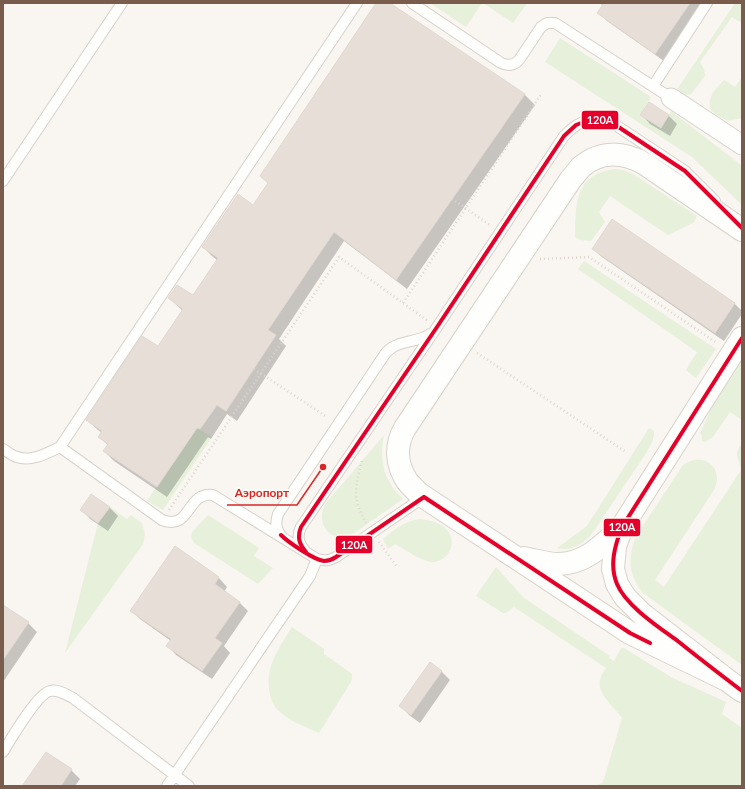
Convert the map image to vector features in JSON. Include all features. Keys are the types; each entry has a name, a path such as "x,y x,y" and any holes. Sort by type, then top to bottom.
{"main road":[{"path":"735,685 630,633 418,493 408,482 402,471 398,460 398,445 405,428 571,179 580,168 592,160 615,154 635,159 742,229"},
{"path":"735,685 642,614 625,598 617,584 613,569 615,546 622,527 737,346"},
{"path":"511,555 557,564 576,562 592,554 622,527"}],"street":[{"path":"671,98 742,145"}],"lane":[{"path":"3,181 122,3"},
{"path":"3,449 16,457 26,458 39,457 60,447 357,3"},
{"path":"412,3 505,64 513,65 516,63 541,27 551,22 558,25 671,98"},
{"path":"653,86 707,3"},
{"path":"306,552 299,542 298,537 301,527 564,136 572,127 583,121 595,119 607,121 617,126 685,171 742,229"},
{"path":"282,537 276,527 278,514 385,354 392,348 401,344 423,339 430,335 436,328"},
{"path":"60,447 162,520 172,522 182,519 198,498 203,495 213,495 317,559 324,561 331,560 336,557 424,497"},
{"path":"167,786 310,576 317,559"},
{"path":"3,752 27,714 41,697 50,691 59,691 73,698 189,786"}],"path":[{"path":"403,303 542,93"},
{"path":"162,520 339,257 436,328"},
{"path":"540,259 589,257 737,346"},
{"path":"461,343 626,452"},
{"path":"254,369 338,424"},
{"path":"361,439 372,446 362,460 357,480 357,504 372,533 397,567"}],"green space":[{"path":"430,3 482,3 466,27"},
{"path":"483,3 527,3 513,23"},
{"path":"735,3 742,3 742,22 732,17 700,62 704,69 705,76 691,94 686,95 676,91"},
{"path":"560,38 651,97 640,115 661,128 671,111 742,166 742,205 692,157 545,62"},
{"path":"742,77 742,118 728,121 716,115 710,109 711,96 724,80 735,87"},
{"path":"615,169 633,174 697,216 693,223 668,235 610,196 599,212 605,222 591,241 581,240 575,237 577,203 585,184 592,177 602,172"},
{"path":"584,261 716,349 696,378 686,370 697,352 578,269"},
{"path":"742,361 742,420 730,412 713,437 705,442 702,441 702,436 700,433 714,403"},
{"path":"197,428 212,437 163,510 147,501"},
{"path":"649,428 654,431 654,435 645,455 591,535 572,548 557,548 587,526"},
{"path":"384,435 382,453 384,470 392,486 403,499 353,534 337,536 331,534 323,525 322,518 326,503"},
{"path":"742,443 742,665 643,593 634,579 630,560 635,538 683,465 691,461 698,460 710,464 717,474 717,482 714,490 655,580 664,587 741,470 737,457 737,451"},
{"path":"110,507 127,519 131,515 142,523 145,534 143,544 65,653 98,523"},
{"path":"208,515 259,548 254,556 273,568 258,584 194,543 191,537 192,532"},
{"path":"419,519 432,521 441,525 448,531 452,545 448,554 441,560 436,562 426,561 395,544 388,549 383,539 404,524"},
{"path":"496,567 524,598 610,656 609,658 614,661 621,648 624,648 671,677 726,702 722,714 742,728 742,786 562,786 597,785 602,783 622,718 601,690 600,680 606,668 514,607 506,613 503,613 476,596"},
{"path":"292,627 324,649 324,654 352,674 351,682 319,733 286,717 277,709 270,694 269,680 272,664"}],"building":[{"path":"376,3 390,3 525,94 396,280 334,232 268,330 276,335 226,411 217,405 200,429 197,428 157,487 103,451 108,444 98,437 102,431 86,420 142,336 158,346 183,309 168,298 177,285 193,295 218,258 202,247 238,194 253,205 268,183 260,176"},
{"path":"604,3 690,3 655,54 597,13"},
{"path":"649,102 669,115 661,128 640,115"},
{"path":"612,219 735,303 715,333 592,249"},
{"path":"91,494 110,507 98,523 80,510"},
{"path":"175,546 219,577 215,584 240,602 215,638 222,643 202,671 166,646 171,639 130,611"},
{"path":"3,605 29,622 3,660"},
{"path":"430,662 442,671 411,715 399,706"},
{"path":"46,752 72,769 61,786 22,786"}],"transit line":[{"name":"120А","path":"306,552 299,540 301,527 437,327 564,136 576,125 589,120 602,120 617,126 685,171 742,228"},
{"name":"120А","path":"742,338 622,527 615,548 613,562 613,570 617,584 621,592 628,600 653,623 742,691"},
{"name":"120А","path":"424,497 630,633 650,643"},
{"name":"120А","path":"281,535 314,558 324,561 329,560 336,557 424,497"}],"place":[{"name":"Аэропорт","path":"323,467"}]}
